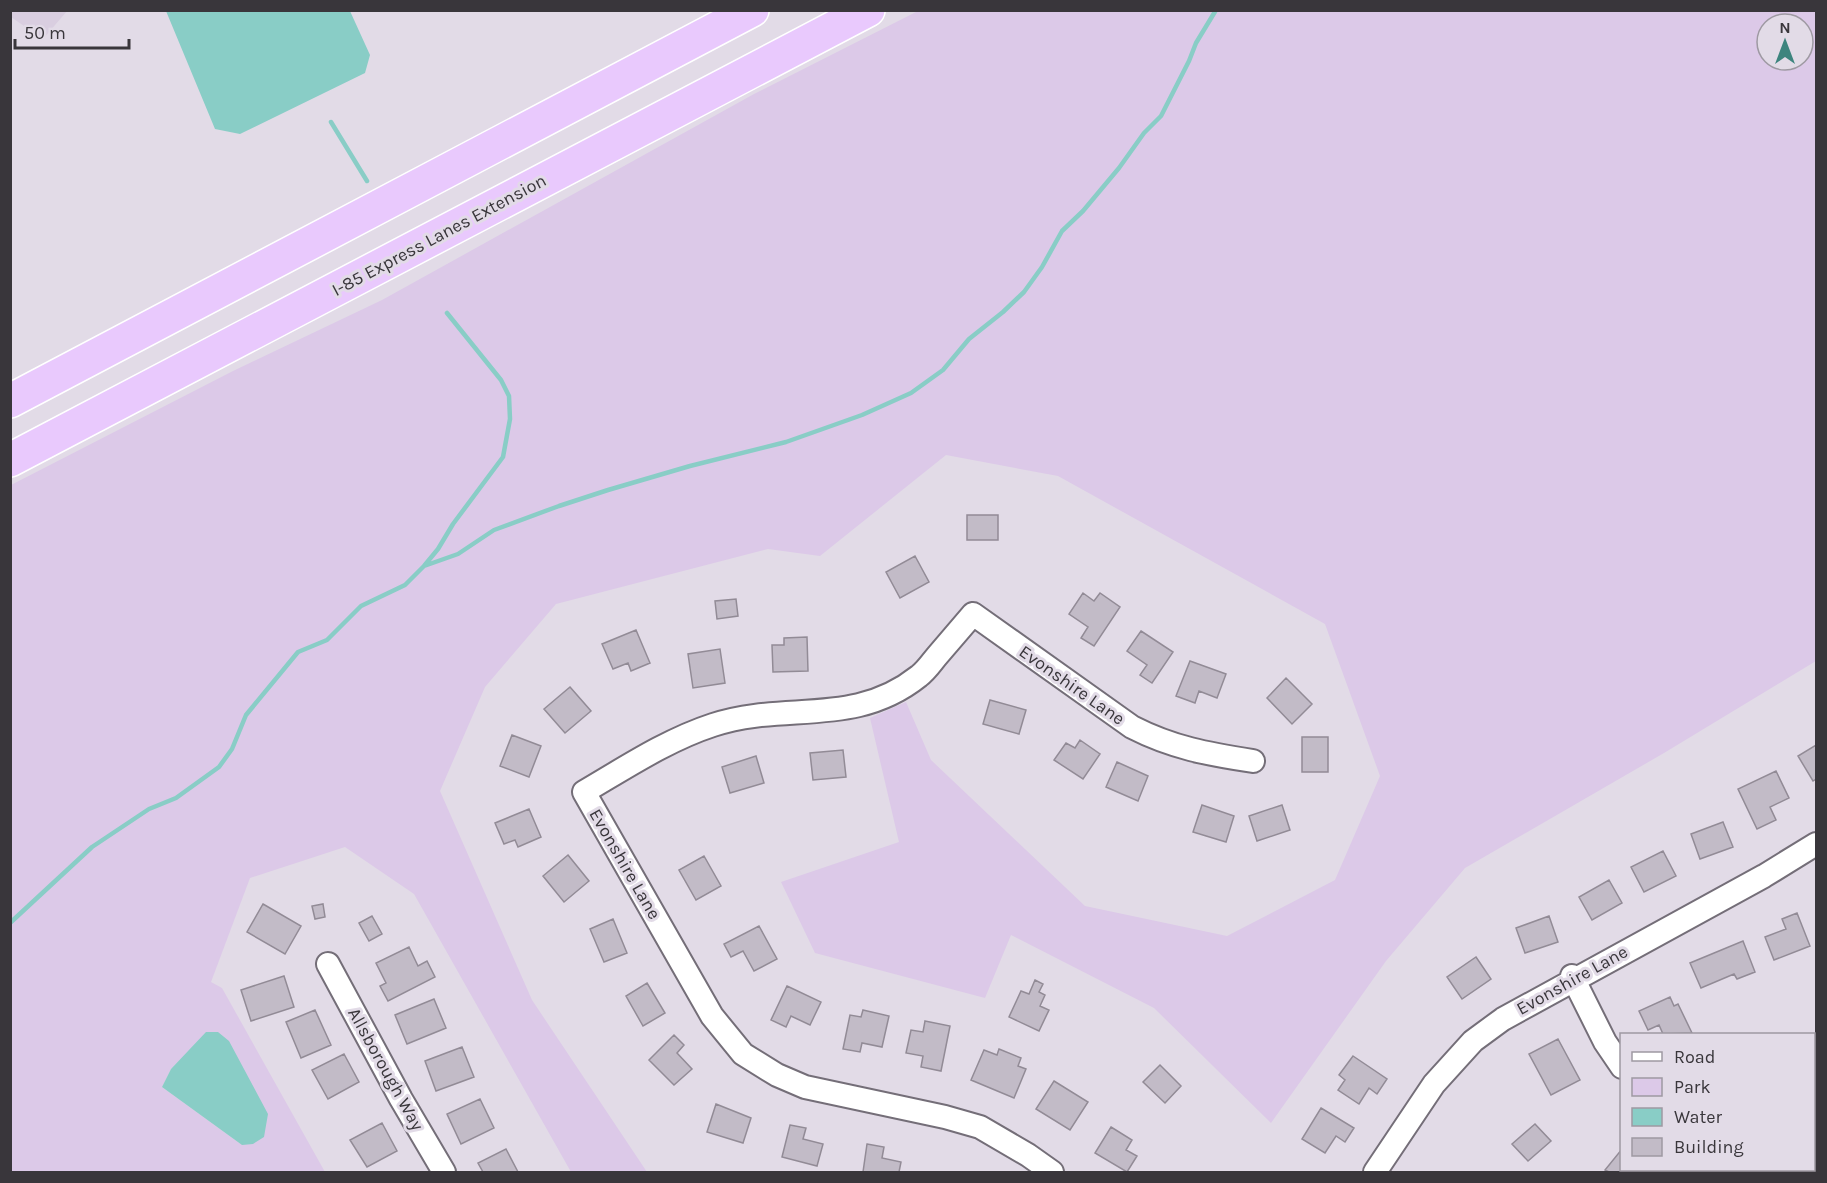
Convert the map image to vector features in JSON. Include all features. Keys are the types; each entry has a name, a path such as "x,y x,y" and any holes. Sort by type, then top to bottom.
{"highway":[{"path":"10,401 752,10"},
{"name":"I-85 Express Lanes Extension","path":"10,460 868,10"}],"street":[{"name":"Evonshire Lane","path":"1052,1173 1028,1155 980,1127 945,1117 805,1087 777,1075 743,1054 712,1016 584,792 661,748 714,724 768,714 838,710 866,705 889,695 920,676 973,614 1132,727 1154,738 1195,752 1253,761"},
{"name":"Evonshire Lane","path":"1375,1173 1434,1084 1473,1041 1503,1019 1573,978 1764,876 1816,844"},
{"name":"Allsborough Way","path":"328,964 444,1173"},
{"path":"1573,978 1605,1042 1620,1064"}],"shaded area":[{"path":"11,10 67,11 43,39 11,17"}],"green space":[{"path":"918,11 1816,11 1816,661 1664,753 1465,868 1386,961 1271,1123 1154,1008 1011,935 985,998 815,953 781,882 899,842 870,718 906,702 931,760 1085,906 1227,936 1335,880 1380,776 1325,624 1058,476 946,455 820,556 768,549 556,604 485,687 440,791 532,1000 647,1172 571,1172 414,894 345,847 250,878 211,982 222,988 325,1172 11,1172 11,485 233,371 382,300 754,94","holes":["185,1055 242,1145 162,1087 171,1069"]}],"water":[{"path":"166,11 350,11 370,55 365,73 240,134 215,129"},
{"path":"206,1032 218,1032 229,1041 268,1114 264,1137 253,1144 242,1145 162,1087 171,1069"}],"building":[{"path":"967,515 998,515 998,540 967,540"},
{"path":"915,556 929,582 900,598 886,572"},
{"path":"1083,593 1094,601 1100,593 1120,607 1094,646 1081,638 1088,627 1069,614"},
{"path":"736,599 738,616 717,619 715,601"},
{"path":"636,630 650,663 631,671 628,663 613,669 602,644"},
{"path":"1141,631 1173,652 1152,683 1140,675 1147,665 1127,651"},
{"path":"807,637 808,671 773,672 772,645 784,645 784,638"},
{"path":"720,649 725,683 693,688 688,654"},
{"path":"1190,661 1226,674 1217,698 1199,691 1195,703 1176,696"},
{"path":"1286,678 1312,704 1292,724 1267,698"},
{"path":"570,687 591,711 565,733 544,709"},
{"path":"990,700 1026,710 1019,734 983,724"},
{"path":"512,735 541,746 529,777 500,766"},
{"path":"1302,737 1328,737 1328,772 1302,772"},
{"path":"1080,740 1100,754 1083,779 1054,760 1066,743 1075,748"},
{"path":"1816,745 1816,779 1813,781 1798,756"},
{"path":"843,750 846,777 813,780 810,753"},
{"path":"756,756 764,783 730,793 722,767"},
{"path":"1117,762 1148,776 1138,801 1106,787"},
{"path":"1776,771 1789,798 1770,807 1776,820 1757,829 1738,789"},
{"path":"1202,805 1234,816 1226,842 1193,832"},
{"path":"1282,805 1290,830 1257,841 1249,816"},
{"path":"529,809 541,837 518,847 515,840 504,844 495,823"},
{"path":"1723,822 1733,847 1700,859 1691,834"},
{"path":"1663,851 1676,876 1644,892 1631,867"},
{"path":"568,855 589,881 564,902 543,876"},
{"path":"704,856 721,886 696,900 679,870"},
{"path":"1609,880 1622,903 1592,920 1579,897"},
{"path":"263,904 301,926 285,954 247,932"},
{"path":"323,904 325,917 315,919 312,906"},
{"path":"1797,913 1810,946 1774,960 1765,937 1786,929 1782,919"},
{"path":"372,916 382,934 369,941 359,923"},
{"path":"1549,916 1558,942 1525,953 1516,928"},
{"path":"613,919 627,953 604,962 590,929"},
{"path":"759,926 777,959 754,971 743,951 731,957 724,944"},
{"path":"1743,941 1755,972 1737,979 1734,974 1701,988 1690,963"},
{"path":"409,947 418,966 427,961 435,977 388,1001 380,986 386,983 376,963"},
{"path":"1476,957 1491,979 1462,999 1447,977"},
{"path":"284,976 294,1007 251,1021 241,990"},
{"path":"1035,980 1043,984 1039,992 1045,995 1040,1006 1049,1010 1039,1031 1009,1017 1021,991 1029,994"},
{"path":"647,983 665,1013 643,1026 626,996"},
{"path":"787,986 821,1002 810,1025 791,1016 786,1027 771,1020"},
{"path":"1670,997 1674,1006 1678,1004 1692,1033 1663,1033 1659,1025 1648,1030 1639,1011"},
{"path":"434,999 446,1028 407,1044 395,1015"},
{"path":"315,1010 331,1045 301,1058 286,1022"},
{"path":"863,1010 889,1016 882,1047 862,1043 860,1052 843,1049 850,1015 861,1017"},
{"path":"925,1021 950,1026 941,1071 921,1067 923,1056 906,1053 911,1030 923,1032"},
{"path":"674,1035 684,1045 677,1053 692,1069 674,1085 649,1060"},
{"path":"1558,1039 1580,1080 1551,1095 1529,1054"},
{"path":"462,1047 474,1077 436,1091 425,1061"},
{"path":"999,1049 1021,1058 1018,1066 1026,1069 1014,1098 971,1080 984,1050 997,1055"},
{"path":"344,1054 359,1082 328,1099 312,1070"},
{"path":"1353,1056 1387,1079 1377,1094 1369,1088 1359,1104 1338,1090 1345,1080 1339,1075"},
{"path":"1160,1065 1181,1086 1165,1103 1143,1082"},
{"path":"1054,1081 1088,1102 1070,1130 1036,1109"},
{"path":"480,1099 494,1128 461,1144 447,1114"},
{"path":"716,1104 751,1118 743,1143 707,1132"},
{"path":"1321,1108 1354,1128 1345,1142 1336,1136 1325,1153 1302,1139"},
{"path":"382,1123 397,1151 367,1167 350,1140"},
{"path":"1535,1124 1551,1141 1528,1161 1512,1144"},
{"path":"790,1125 806,1128 803,1139 823,1144 817,1166 782,1157"},
{"path":"1111,1127 1132,1140 1126,1150 1137,1156 1127,1172 1095,1153"},
{"path":"867,1144 884,1147 882,1158 901,1162 899,1172 863,1172"},
{"path":"506,1149 518,1172 483,1172 478,1163"},
{"path":"1620,1151 1620,1171 1656,1172 1609,1172 1605,1170"}],"waterway":[{"path":"424,566 458,554 494,530 559,506 690,466 786,442 862,415 911,393 943,370 969,339 1024,292 1042,267 1062,231 1083,211 1119,168 1144,133 1161,116 1196,43 1216,10"},
{"path":"331,122 367,181"},
{"path":"10,923 92,847 149,809 176,798 219,767 232,749 246,715 298,652 327,640 361,606 405,585 438,549 453,524 503,457 510,419 509,396 501,380 447,313"}]}
